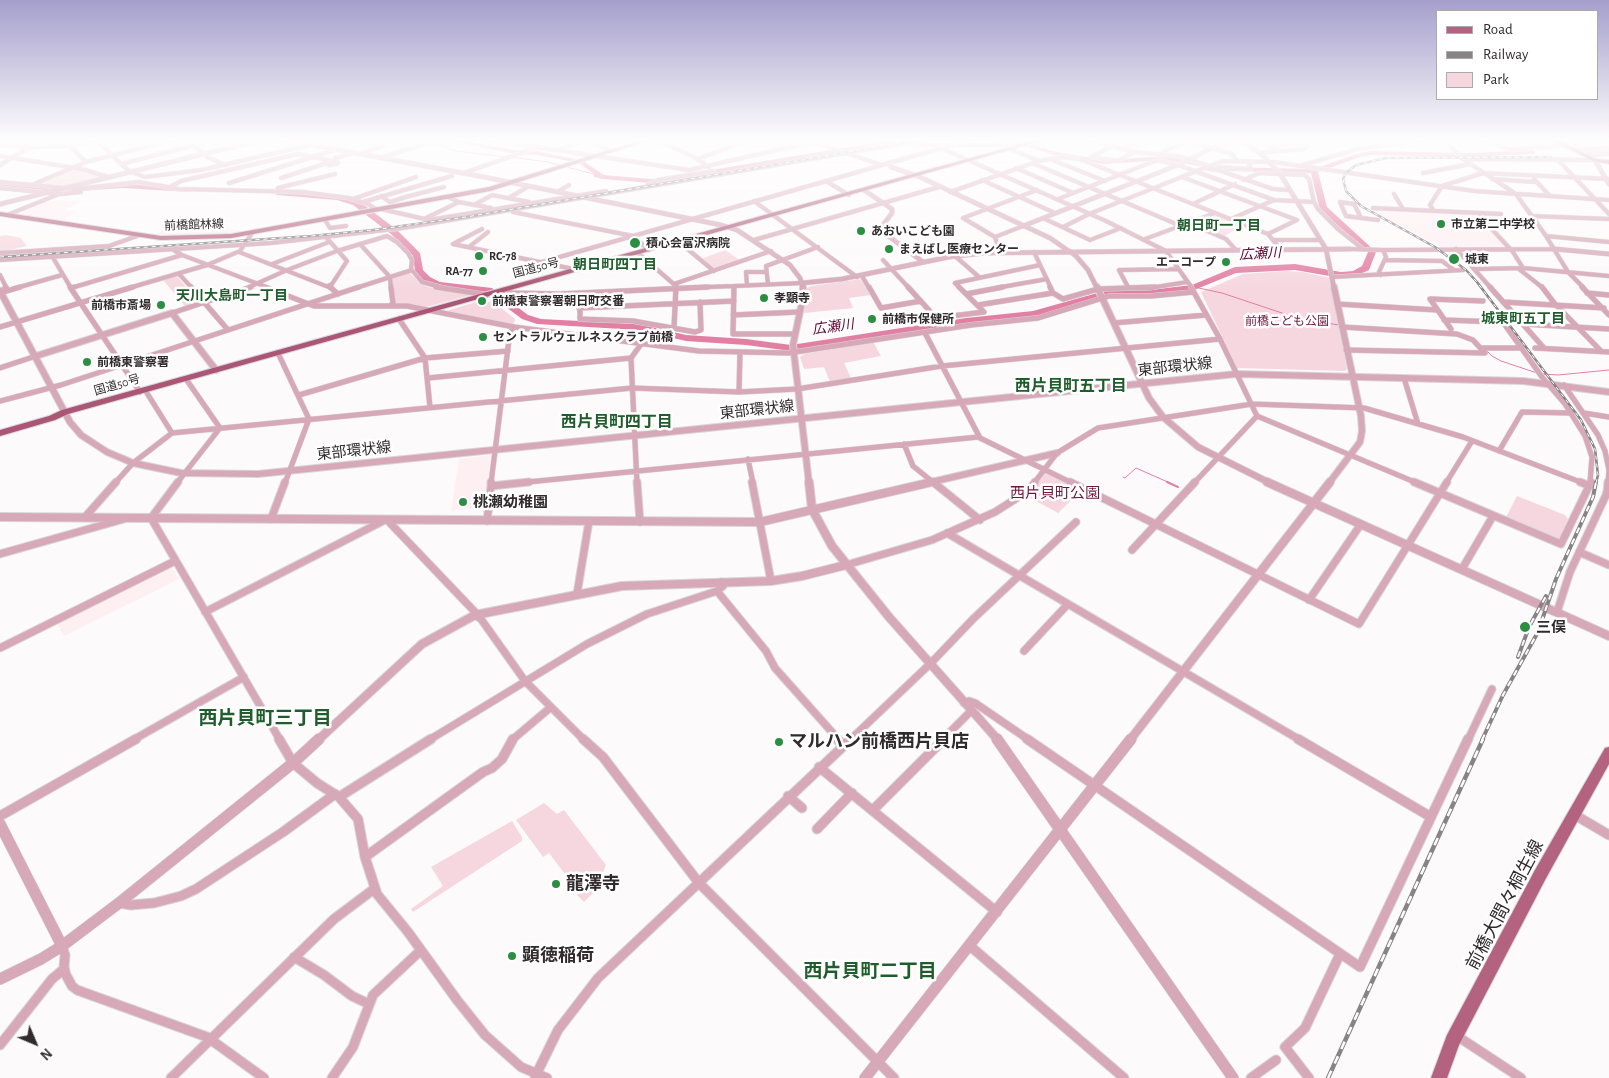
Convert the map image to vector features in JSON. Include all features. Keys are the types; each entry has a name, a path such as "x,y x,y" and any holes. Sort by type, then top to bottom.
{"highway":[{"name":"国道50号","path":"0,433 66,412 863,190"},
{"name":"国道50号","path":"0,428 52,413 66,412"}],"main road":[{"name":"前橋館林線","path":"3,215 136,236 191,238 252,233 477,190"},
{"name":"前橋大間々桐生線","path":"1439,1078 1457,1036 1540,875 1609,752"}],"street":[{"path":"28,190 60,194"},
{"path":"0,204 54,190"},
{"path":"277,190 353,199 363,202 376,210 430,220 607,190"},
{"path":"353,199 375,190"},
{"path":"363,202 402,190"},
{"path":"381,196 390,202 431,190"},
{"path":"509,198 522,190"},
{"path":"551,190 693,218 732,228 771,251 796,271 802,283 802,302 794,334 794,349 812,509 832,546 846,565 964,703 1001,743 1234,1078"},
{"path":"0,260 244,245 441,223 629,190"},
{"path":"542,262 792,190"},
{"path":"842,190 848,194"},
{"path":"864,190 892,209 892,213 883,225 883,232 923,262"},
{"path":"754,240 928,190"},
{"path":"946,190 1055,241 1072,252 1082,262 1100,294 1149,398 1163,417 1190,441 1219,458 1313,502 1609,636"},
{"path":"950,192 955,190"},
{"path":"1005,190 1055,213"},
{"path":"1000,253 996,237 963,219 1036,190"},
{"path":"1038,190 1145,239 1166,251 1191,288 1220,339 1257,416 1561,544 1590,486 1592,469 1590,451 1585,436 1571,413 1502,323 1444,320"},
{"path":"1067,190 1073,193"},
{"path":"1058,199 1081,190"},
{"path":"1098,190 1181,226"},
{"path":"996,237 1115,190"},
{"path":"1063,227 1089,214 1147,190"},
{"path":"1159,190 1268,234 1281,250"},
{"path":"1248,190 1274,200 1314,202"},
{"path":"865,1078 997,912 1357,447 1362,435 1360,407 1351,376 1326,250 1289,190"},
{"path":"1311,190 1318,209 1338,229 1364,249"},
{"path":"1434,211 1430,205 1439,190"},
{"path":"1482,190 1609,200"},
{"path":"1510,190 1516,194 1546,236 1568,272 1609,315"},
{"path":"1544,190 1550,196"},
{"path":"1585,190 1609,214"},
{"path":"3,215 60,194 94,191"},
{"path":"1193,204 1220,191 1297,220 1309,221"},
{"path":"393,193 408,202"},
{"path":"1394,194 1402,209"},
{"path":"474,205 490,195 532,203"},
{"path":"448,197 459,202 632,236 649,250"},
{"path":"1231,219 1274,200"},
{"path":"754,201 859,276 881,308 921,301"},
{"path":"423,220 459,202"},
{"path":"1360,218 1354,204 1340,202 1345,216 1360,218 1378,220"},
{"path":"1373,208 1501,214"},
{"path":"1145,239 1216,213"},
{"path":"1477,213 1510,249 1521,268 1540,284 1557,305 1601,351"},
{"path":"1531,216 1609,219"},
{"path":"1042,218 1090,240 1121,228"},
{"path":"324,220 328,228 346,226"},
{"path":"430,220 441,223"},
{"path":"1268,234 1297,220"},
{"path":"1188,223 1226,239 1236,250"},
{"path":"482,229 453,244 578,270"},
{"path":"469,246 488,232"},
{"path":"0,327 207,265 239,252 252,233"},
{"path":"0,253 112,246 136,236"},
{"path":"325,236 347,261 332,284 328,286"},
{"path":"1546,236 1609,242"},
{"path":"0,368 258,285 287,270 337,251 389,237 403,247 410,256 412,270 420,281 430,286 488,295"},
{"path":"1274,240 1320,240"},
{"path":"272,264 329,242"},
{"path":"679,242 714,271"},
{"path":"360,244 390,277 393,303 391,305"},
{"path":"768,284 766,266 818,247"},
{"path":"172,249 207,265 316,306 391,305 514,327 694,350 740,352 794,349 925,333 973,324 1038,318 1100,294 1151,296 1191,288"},
{"path":"1456,249 1476,269 1544,348"},
{"path":"502,291 512,293 580,293 675,286 802,283 859,276 955,256 1000,253 1554,249 1609,254"},
{"path":"1380,275 1379,272 1386,254 1383,250"},
{"path":"675,286 771,251"},
{"path":"239,252 328,286 338,294"},
{"path":"1034,252 1053,293"},
{"path":"638,253 675,286 674,328"},
{"path":"71,288 182,255"},
{"path":"52,256 51,258 62,275 172,433"},
{"path":"955,256 979,277"},
{"path":"883,260 940,319 984,313 954,283 1040,265"},
{"path":"1385,260 1442,261 1454,270"},
{"path":"1128,287 1119,270 1178,268"},
{"path":"1476,269 1521,268 1609,276"},
{"path":"0,401 53,387 412,270"},
{"path":"1332,275 1380,275 1463,270"},
{"path":"747,285 746,272 766,272"},
{"path":"179,274 228,330"},
{"path":"0,275 6,287 0,292"},
{"path":"0,292 62,275"},
{"path":"966,294 1047,279"},
{"path":"734,286 732,333 794,334"},
{"path":"978,305 1053,293 1064,299 1100,294 1128,287 1191,288"},
{"name":"東部環状線","path":"0,292 76,430 84,438 113,455 133,463 186,473 245,475 1142,382 1236,374 1548,383 1609,392"},
{"path":"1587,292 1609,296"},
{"path":"580,293 580,319 633,320 700,332 700,302"},
{"path":"1451,329 1430,298 1484,301"},
{"path":"580,308 734,301"},
{"path":"1503,302 1609,309"},
{"path":"1337,304 1437,310"},
{"path":"733,315 799,312"},
{"path":"172,313 216,370"},
{"path":"1114,323 1206,315"},
{"path":"399,319 425,358 430,408"},
{"path":"1523,324 1609,329"},
{"path":"1341,326 1454,333 1473,340 1486,354 1346,350"},
{"path":"487,521 510,332 514,327"},
{"path":"925,333 978,437"},
{"path":"85,517 133,463 172,433 632,388 739,392 797,389 942,366 1220,339"},
{"path":"640,522 631,358 642,343"},
{"path":"1482,348 1522,348"},
{"path":"1534,348 1609,352"},
{"path":"299,395 425,358 508,351"},
{"path":"739,392 740,352"},
{"path":"271,519 309,419 278,353"},
{"path":"428,378 631,358"},
{"path":"1404,378 1418,424"},
{"path":"186,379 220,428"},
{"path":"1557,612 1570,572 1608,494 1609,470 1605,451 1598,435 1564,384"},
{"path":"0,517 760,522 1057,452 1098,428 1252,404 1360,407 1472,441 1590,486"},
{"path":"1499,451 1522,412 1571,413"},
{"path":"1584,413 1609,418"},
{"path":"1132,550 1257,416"},
{"path":"151,518 220,428"},
{"path":"491,486 978,437 1360,624 1472,441"},
{"path":"904,444 911,464 980,520"},
{"path":"0,979 41,959 62,946 119,903 293,763 422,644 475,615 622,586 719,587 802,576 846,565 932,540 980,520 1028,491 1057,452"},
{"path":"748,459 771,581"},
{"path":"1462,569 1493,516"},
{"path":"0,554 115,523 125,518"},
{"path":"151,518 293,763 317,784 337,796 358,819 364,857 374,889 486,1035 521,1067 535,1076 547,1078"},
{"path":"205,612 388,520"},
{"path":"388,520 475,612 475,615 481,619 526,680 551,708 603,757 699,883 894,1078"},
{"path":"577,594 589,521"},
{"path":"535,1076 558,1030 590,986 788,796 931,663 1076,522"},
{"path":"1310,600 1361,524"},
{"path":"947,533 1431,817"},
{"path":"1579,552 1609,565"},
{"path":"0,648 175,561"},
{"path":"119,903 131,905 154,903 182,896 196,889 337,796 586,644 635,619 719,587"},
{"path":"719,587 766,651 774,668 843,745"},
{"path":"1024,651 1068,604"},
{"path":"0,816 244,677"},
{"path":"964,703 969,701 975,703 1358,967 1361,966 1492,689"},
{"path":"364,857 483,772 492,768 502,759 513,738 551,708"},
{"path":"873,810 972,710"},
{"path":"819,767 997,912"},
{"path":"817,828 852,793"},
{"path":"788,796 802,808"},
{"path":"1575,815 1609,835"},
{"path":"0,824 62,946 65,955 64,969 70,984 77,990 211,1039 264,1078"},
{"path":"171,1078 342,912 374,889"},
{"path":"970,946 1124,1078"},
{"path":"332,1078 354,1047 373,995 420,951"},
{"path":"1309,1078 1285,1047 1305,1028 1340,954"},
{"path":"294,957 352,996 369,1004"},
{"path":"0,1045 52,979 64,969"},
{"path":"1457,1036 1521,1078"},
{"path":"1251,1078 1276,1060"}],"shaded area":[{"path":"44,201 82,201 65,210 77,212 59,221 12,215"},
{"name":"市立第二中学校","path":"1378,209 1476,214 1505,246 1441,247 1378,214"},
{"path":"174,220 185,224 201,223 247,232 220,235 153,236 165,229 167,222"},
{"path":"491,455 484,507 451,511 459,459"},
{"path":"171,566 179,579 64,636 56,622"}],"green space":[{"path":"1216,215 1241,226 1223,237 1192,223"},
{"path":"6,235 21,238 27,246 0,252 0,236"},
{"path":"725,250 740,260 713,268 701,259"},
{"name":"前橋こども公園","path":"1286,271 1303,272 1330,278 1347,369 1345,371 1237,368 1201,292 1243,274"},
{"path":"409,272 421,284 428,287 475,294 426,307 395,304 391,278"},
{"path":"177,276 198,302 185,306 163,280"},
{"path":"861,279 871,295 849,298 853,308 804,313 807,288"},
{"path":"479,301 482,304 492,301 515,319 515,321 512,325 443,312"},
{"path":"873,342 881,356 844,363 851,378 830,382 824,367 804,369 800,357 804,354"},
{"name":"西片貝町公園","path":"1043,470 1083,489 1058,513 1023,494"},
{"path":"1517,496 1565,515 1568,519 1558,541 1505,519"},
{"path":"544,803 557,814 564,810 606,865 598,884 600,886 584,902 577,895 579,893 549,853 543,857 516,820"},
{"path":"512,821 522,837 522,841 413,912 411,909 443,886 431,867"}],"waterway":[{"name":"広瀬川","path":"277,193 337,198 356,203 394,232 417,255 419,271 427,279 438,284 489,290 525,317 540,322 639,327 686,338 746,342 791,348 966,321 1034,314 1108,293 1158,292 1194,287 1235,270 1295,267 1341,275 1355,273 1366,268 1372,252 1323,208 1319,190"},
{"path":"1194,287 1222,293 1300,319 1339,325"},
{"path":"1475,339 1492,356 1501,361 1537,373"},
{"path":"1542,374 1558,375 1609,370"},
{"path":"1123,477 1125,478 1136,468 1170,483"},
{"path":"1167,482 1178,487"}],"railway":[{"path":"0,257 311,236 373,230 466,217 623,190"},
{"path":"1346,190 1361,206 1435,247 1466,270 1477,282 1581,420 1595,449 1598,475 1596,483"},
{"path":"1482,740 1503,695 1538,632 1556,579 1593,497 1596,482"},
{"path":"1518,657 1529,627 1546,596"},
{"path":"1328,1078 1483,739"}],"place":[{"name":"市立第二中学校","path":"1441,224"},
{"name":"あおいこども園","path":"861,231"},
{"name":"積心会富沢病院","path":"635,243"},
{"name":"まえばし医療センター","path":"889,249"},
{"name":"RC-78","path":"479,256"},
{"name":"城東","path":"1454,259"},
{"name":"エーコープ","path":"1226,262"},
{"name":"RA-77","path":"483,271"},
{"name":"孝顕寺","path":"764,298"},
{"name":"前橋東警察署朝日町交番","path":"482,301"},
{"name":"前橋市斎場","path":"161,305"},
{"name":"前橋市保健所","path":"872,319"},
{"name":"セントラルウェルネスクラブ前橋","path":"483,337"},
{"name":"前橋東警察署","path":"87,362"},
{"name":"桃瀬幼稚園","path":"463,502"},
{"name":"三俣","path":"1525,627"},
{"name":"マルハン前橋西片貝店","path":"779,742"},
{"name":"龍澤寺","path":"556,884"},
{"name":"顕徳稲荷","path":"512,956"}],"district":[{"name":"朝日町一丁目","path":"1219,226"},
{"name":"朝日町四丁目","path":"615,265"},
{"name":"天川大島町一丁目","path":"232,296"},
{"name":"城東町五丁目","path":"1523,319"},
{"name":"西片貝町五丁目","path":"1071,386"},
{"name":"西片貝町四丁目","path":"617,422"},
{"name":"西片貝町三丁目","path":"265,718"},
{"name":"西片貝町二丁目","path":"870,971"}]}
